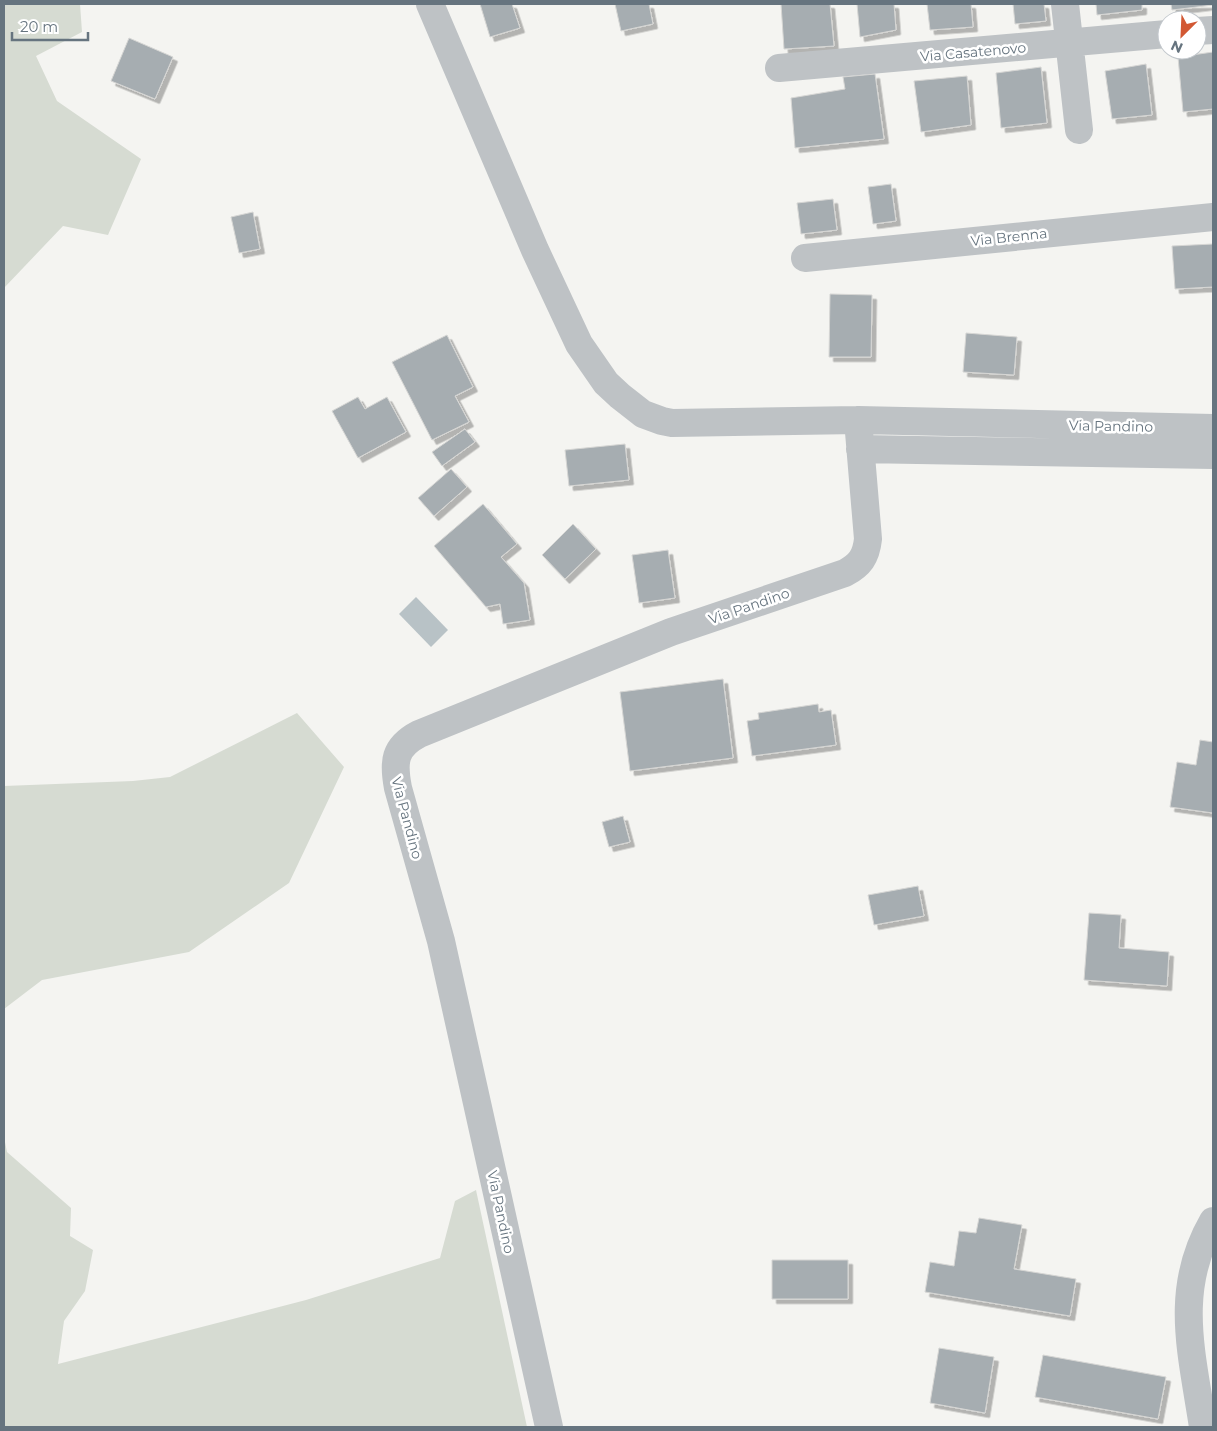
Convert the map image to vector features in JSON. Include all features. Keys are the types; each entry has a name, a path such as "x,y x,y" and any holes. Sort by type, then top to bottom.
{"street":[{"path":"430,4 535,250 579,344 606,383 644,414 672,423 858,420"},
{"path":"1065,4 1078,130"},
{"name":"Via Casatenovo","path":"779,68 1157,35"},
{"name":"Via Brenna","path":"805,258 1213,216"},
{"name":"Via Pandino","path":"548,1427 441,940 398,788 395,771 396,761 401,748 419,734 671,632 845,573 854,568 864,557 868,540 858,420 1213,428"},
{"name":"Via Pandino","path":"860,449 1213,456"},
{"path":"1203,1427 1188,1313 1194,1265 1205,1234 1213,1221"}],"shaded area":[{"path":"4,4 80,4 82,32 36,56 57,101 141,159 108,235 63,226 4,288"},
{"path":"416,597 448,630 431,647 399,614"},
{"path":"297,713 344,767 289,883 189,952 42,980 4,1009 4,786 133,781 170,777"},
{"path":"4,1137 7,1152 71,1208 70,1236 93,1250 85,1291 64,1321 58,1364 306,1300 440,1258 455,1201 476,1190 527,1427 4,1427"}],"building":[{"path":"480,4 512,4 520,28 490,37"},
{"path":"615,4 649,4 653,24 621,31"},
{"path":"781,4 830,4 834,46 784,49"},
{"path":"857,4 894,4 896,30 860,37"},
{"path":"927,4 971,4 973,27 930,30"},
{"path":"1013,4 1044,4 1046,21 1015,24"},
{"path":"1096,4 1142,4 1142,10 1097,15"},
{"path":"1171,4 1213,4 1213,5 1172,10"},
{"path":"129,38 173,57 155,99 111,81"},
{"path":"1213,52 1213,109 1183,112 1178,60 1207,60 1207,53"},
{"path":"1146,64 1152,115 1112,119 1105,71"},
{"path":"1041,67 1047,123 1001,128 996,73"},
{"path":"875,74 884,139 795,148 791,98 845,89 843,77"},
{"path":"967,76 971,125 921,132 914,81"},
{"path":"891,184 896,221 873,224 868,187"},
{"path":"833,199 837,230 801,234 797,203"},
{"path":"253,212 260,249 239,253 231,217"},
{"path":"1213,244 1213,287 1175,289 1172,246"},
{"path":"830,294 872,295 871,357 829,357"},
{"path":"966,333 1017,337 1014,375 963,372"},
{"path":"447,335 473,387 455,396 469,422 432,440 392,362"},
{"path":"358,397 365,409 387,397 406,432 358,458 332,411"},
{"path":"465,429 475,442 442,466 432,452"},
{"path":"625,444 629,480 569,486 565,450"},
{"path":"451,469 467,487 434,516 418,498"},
{"path":"483,504 517,544 501,557 524,583 530,620 503,624 500,604 486,607 434,546"},
{"path":"573,524 596,549 565,579 542,555"},
{"path":"668,550 675,598 639,603 632,555"},
{"path":"723,679 733,758 630,771 620,692"},
{"path":"818,704 819,712 831,710 836,745 752,756 747,721 759,719 758,713"},
{"path":"1200,740 1213,742 1213,813 1170,807 1177,762 1196,765"},
{"path":"623,816 630,842 609,847 602,822"},
{"path":"918,886 924,916 874,925 868,895"},
{"path":"1089,913 1121,915 1119,948 1169,952 1167,986 1084,980"},
{"path":"979,1218 1022,1225 1014,1269 1076,1279 1070,1316 925,1292 930,1262 954,1266 959,1231 976,1233"},
{"path":"772,1260 848,1260 848,1299 772,1299"},
{"path":"939,1348 994,1357 985,1413 930,1403"},
{"path":"1043,1355 1166,1377 1158,1419 1035,1397"}]}
